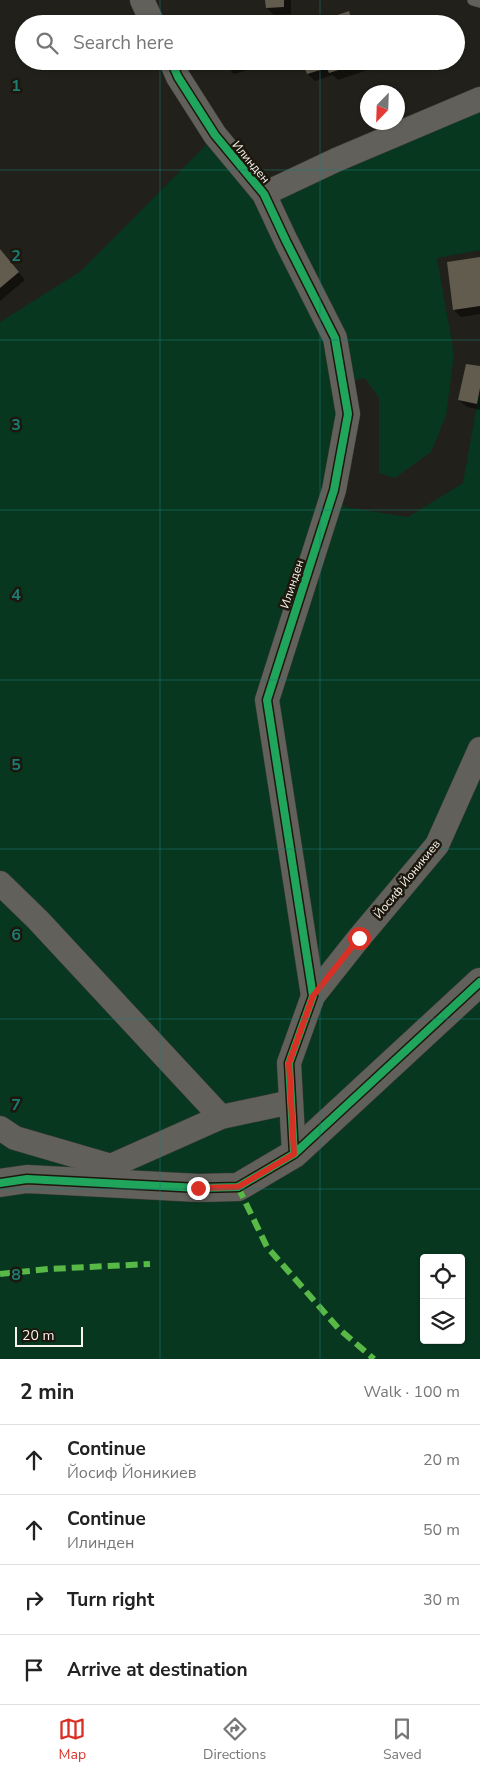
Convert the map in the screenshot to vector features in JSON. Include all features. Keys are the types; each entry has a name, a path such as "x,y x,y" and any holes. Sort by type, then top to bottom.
{"street":[{"path":"142,0 149,15"},
{"name":"Илинден","path":"175,70 215,135 264,194 335,338 348,414 334,490 267,700 313,996 289,1063 294,1154"},
{"path":"264,194 336,160 480,99"},
{"name":"Йосиф Йоникиев","path":"313,996 437,845 480,749"},
{"path":"0,883 38,920 221,1117"},
{"path":"0,1183 27,1179 198,1188 238,1187 294,1154 480,982"},
{"path":"0,1128 15,1138 111,1166 221,1117 291,1102"}],"lane":[{"path":"473,0 480,2"}],"green space":[{"path":"480,99 480,250 437,258 454,354 446,416 431,452 395,478 379,473 379,398 365,378 343,383 334,490 345,507 408,517 463,483 480,388 480,1359 0,1359 0,322 81,271 208,143 264,194"}],"building":[{"path":"265,0 284,0 284,7 266,8"},
{"path":"349,11 350,15 337,15"},
{"path":"305,70 320,70 307,74"},
{"path":"328,70 339,70 329,73"},
{"path":"0,249 19,272 0,288"},
{"path":"480,257 480,306 453,310 447,262"},
{"path":"466,364 480,366 480,388 477,404 458,400"}],"marked path":[{"path":"238,1187 267,1247 339,1329 374,1359"},
{"path":"0,1274 48,1269 150,1264"}],"cycle path":[{"path":"175,70 215,135 264,194 335,338 348,414 334,490 267,700 313,996 289,1063 294,1154"},
{"path":"0,1183 27,1179 199,1188 238,1187 294,1154 480,982"}],"route":[{"path":"198,1188 238,1187 294,1154 289,1063 313,996 359,938"}]}
